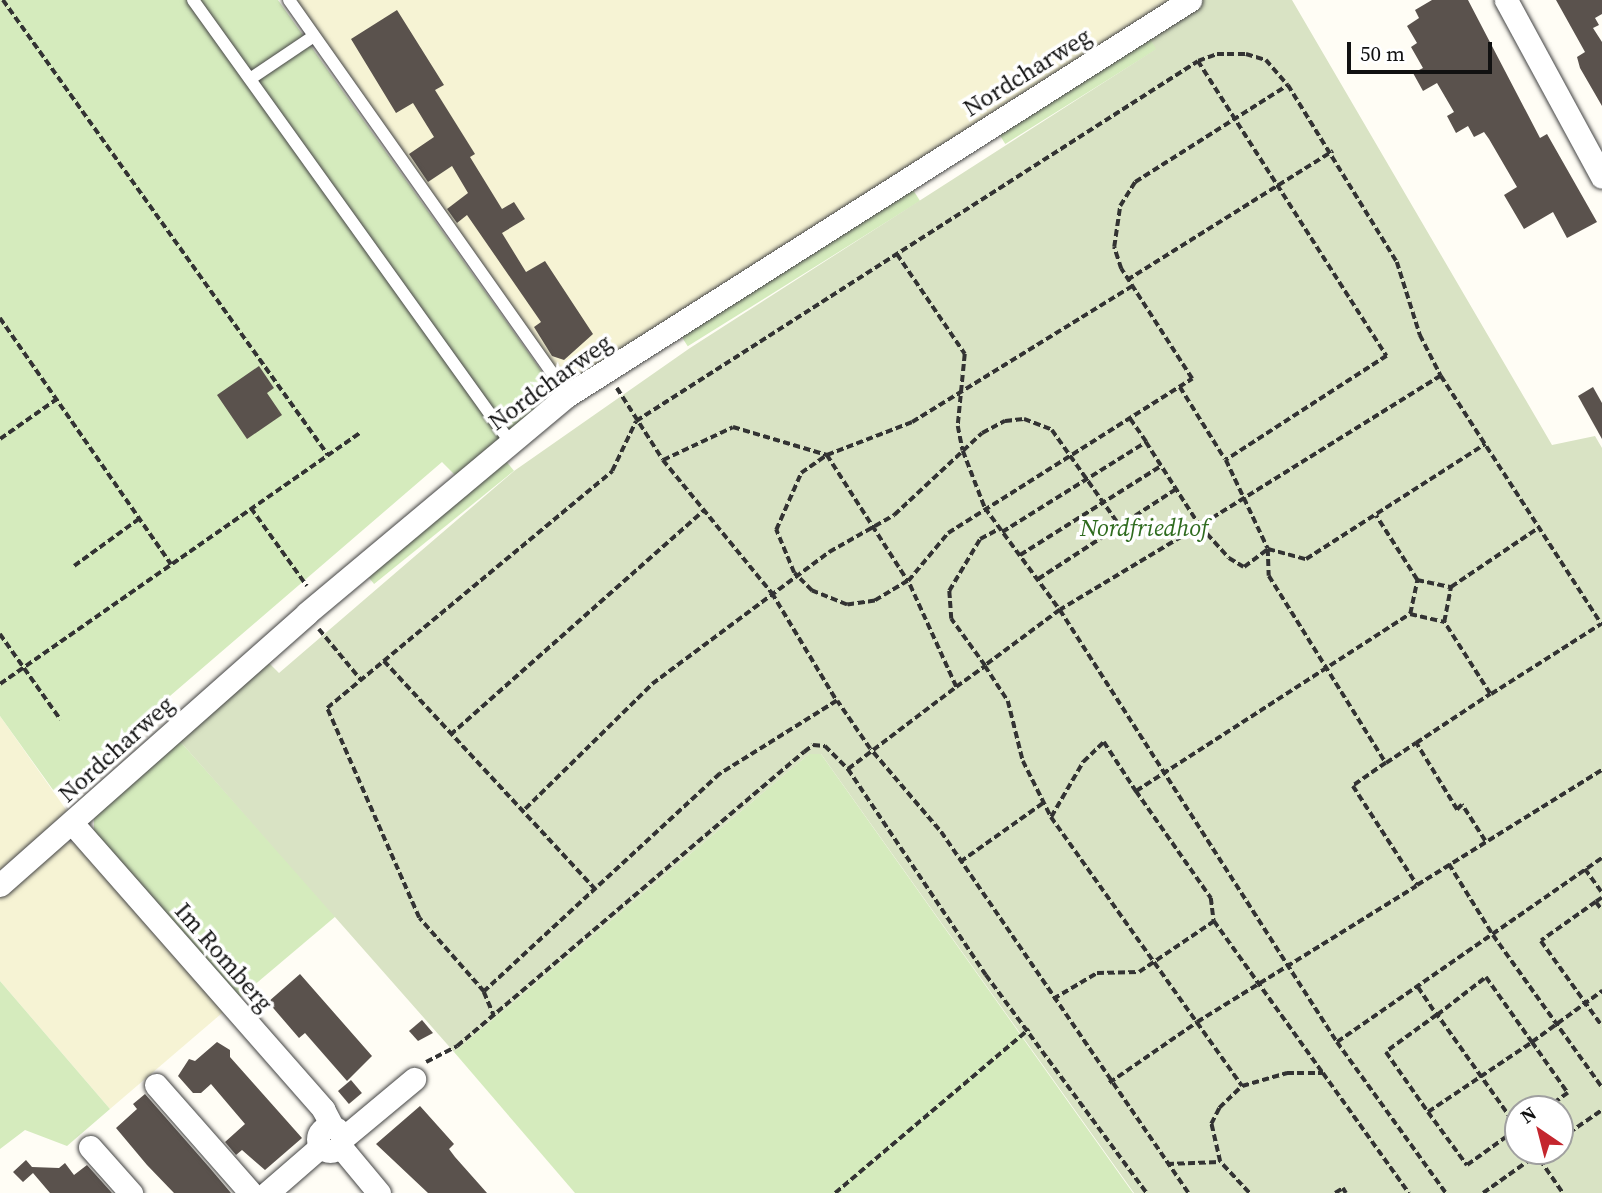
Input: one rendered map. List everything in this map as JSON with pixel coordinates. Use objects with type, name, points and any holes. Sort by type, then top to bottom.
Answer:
[{"type":"street","name":"Nordcharweg","points":[[0,885],[313,609],[568,395],[1190,0]]},
{"type":"street","points":[[1506,0],[1602,177]]},
{"type":"street","name":"Im Romberg","points":[[72,823],[323,1109],[334,1140],[379,1193]]},
{"type":"street","points":[[267,1193],[414,1079]]},
{"type":"street","points":[[156,1085],[251,1193]]},
{"type":"street","points":[[90,1147],[131,1193]]},
{"type":"lane","points":[[193,0],[510,442]]},
{"type":"lane","points":[[289,0],[568,395]]},
{"type":"lane","points":[[250,79],[314,36]]},
{"type":"path","points":[[3,0],[328,455]]},
{"type":"path","points":[[494,1015],[484,992],[419,918],[327,709],[612,471],[636,421],[1198,61],[1217,54],[1246,54],[1266,60],[1288,85],[1333,152],[1397,262],[1420,335],[1441,376],[1602,624],[1490,694],[1353,786],[1417,885]]},
{"type":"path","points":[[1198,61],[1387,356],[1226,460]]},
{"type":"path","points":[[1132,286],[963,393],[912,422],[827,455],[801,473],[776,530],[797,575],[812,591],[847,605],[875,601],[908,581],[948,533],[1072,452],[1192,379],[1132,286],[1128,280],[1114,247],[1120,206],[1135,182],[1233,116],[1288,85]]},
{"type":"path","points":[[1128,280],[1278,183],[1333,152]]},
{"type":"path","points":[[897,254],[965,354],[958,426],[962,451],[985,508],[1060,610],[1161,773],[1337,1042],[1446,1193]]},
{"type":"path","points":[[0,318],[172,564]]},
{"type":"path","points":[[607,371],[663,460],[772,593],[837,701],[870,749],[960,862],[1109,1083],[1188,1193]]},
{"type":"path","points":[[848,769],[870,749],[1060,610],[1200,526],[1244,494],[1441,376]]},
{"type":"path","points":[[1180,387],[1244,494],[1268,549],[1269,576],[1324,668],[1386,763]]},
{"type":"path","points":[[0,439],[57,399]]},
{"type":"path","points":[[1129,418],[1200,526],[1229,558],[1244,567],[1268,549]]},
{"type":"path","points":[[384,661],[521,813],[652,684],[828,552],[876,528],[962,451],[1004,421],[1024,419],[1052,430],[1072,452],[1087,479],[1120,526]]},
{"type":"path","points":[[663,460],[733,427],[827,455],[908,581],[956,687]]},
{"type":"path","points":[[0,684],[361,432]]},
{"type":"path","points":[[1146,442],[1000,531],[980,540],[949,592],[951,619],[1009,701],[1023,761],[1051,817],[1242,1086]]},
{"type":"path","points":[[1268,549],[1306,559],[1485,444]]},
{"type":"path","points":[[1020,555],[1161,466]]},
{"type":"path","points":[[1038,579],[1176,489]]},
{"type":"path","points":[[251,508],[313,609],[361,680]]},
{"type":"path","points":[[450,735],[704,510]]},
{"type":"path","points":[[1376,516],[1417,580],[1410,614]]},
{"type":"path","points":[[74,566],[141,518]]},
{"type":"path","points":[[1490,694],[1444,622],[1451,587],[1538,528]]},
{"type":"path","points":[[1417,580],[1451,587]]},
{"type":"path","points":[[1136,791],[1410,614],[1444,622]]},
{"type":"path","points":[[0,634],[61,720]]},
{"type":"path","points":[[484,992],[720,774],[837,701]]},
{"type":"path","points":[[1051,817],[1083,762],[1104,742],[1211,898],[1214,921],[1409,1193]]},
{"type":"path","points":[[1416,743],[1457,810],[1462,805],[1485,841]]},
{"type":"path","points":[[414,1079],[424,1063],[457,1046],[813,746],[825,746],[848,769],[986,975],[1029,1029],[1147,1193]]},
{"type":"path","points":[[1109,1083],[1197,1022],[1602,770]]},
{"type":"path","points":[[960,862],[1043,803]]},
{"type":"path","points":[[525,809],[596,890]]},
{"type":"path","points":[[1337,1042],[1602,858]]},
{"type":"path","points":[[1449,863],[1493,935],[1559,1023],[1602,1087]]},
{"type":"path","points":[[1585,869],[1602,892]]},
{"type":"path","points":[[1602,898],[1541,940],[1602,1026]]},
{"type":"path","points":[[1596,902],[1602,910]]},
{"type":"path","points":[[1053,999],[1097,973],[1125,975],[1155,963],[1214,921]]},
{"type":"path","points":[[1504,1139],[1467,1165],[1386,1052],[1486,977],[1568,1093],[1565,1095]]},
{"type":"path","points":[[1418,987],[1504,1109]]},
{"type":"path","points":[[1429,1112],[1602,991]]},
{"type":"path","points":[[835,1193],[1029,1029]]},
{"type":"path","points":[[1249,1193],[1220,1162],[1211,1124],[1219,1108],[1242,1086],[1264,1076],[1323,1073]]},
{"type":"path","points":[[1574,1129],[1602,1110]]},
{"type":"path","points":[[1167,1164],[1220,1162]]},
{"type":"path","points":[[1483,1193],[1519,1165]]},
{"type":"path","points":[[1543,1165],[1563,1193]]},
{"type":"path","points":[[1335,1193],[1343,1188],[1346,1193]]},
{"type":"shaded area","points":[[296,0],[1172,0],[567,384]]},
{"type":"shaded area","points":[[0,716],[67,811],[0,870]]},
{"type":"shaded area","points":[[70,842],[78,844],[228,1008],[110,1109],[0,981],[0,896],[55,846]]},
{"type":"green space","points":[[0,0],[278,0],[557,393],[455,475],[442,462],[56,794],[0,716]]},
{"type":"green space","name":"Nordfriedhof","points":[[1201,0],[1292,0],[1552,445],[1595,436],[1602,448],[1602,1193],[1134,1193],[821,754],[809,754],[454,1052],[178,739],[266,660],[279,673],[514,471],[690,348],[1156,49],[1147,33]]},
{"type":"green space","points":[[1147,33],[1157,49],[1005,144],[995,128]]},
{"type":"green space","points":[[910,185],[920,201],[688,346],[678,330]]},
{"type":"green space","points":[[502,456],[514,471],[374,584],[362,569]]},
{"type":"green space","points":[[178,739],[336,916],[240,997],[94,831],[94,819],[102,806]]},
{"type":"green space","points":[[810,753],[821,754],[1133,1193],[575,1193],[454,1052]]},
{"type":"green space","points":[[0,981],[110,1109],[67,1146],[25,1130],[0,1149]]},
{"type":"building","points":[[1432,0],[1468,0],[1540,138],[1547,134],[1597,222],[1567,238],[1553,212],[1524,229],[1504,195],[1517,187],[1489,139],[1484,132],[1474,137],[1468,126],[1456,133],[1447,116],[1454,112],[1437,83],[1423,91],[1413,73],[1423,68],[1411,47],[1417,43],[1407,26],[1419,18],[1415,10]]},
{"type":"building","points":[[1556,0],[1602,0],[1602,14],[1595,18],[1599,25],[1593,28],[1602,42],[1602,106],[1580,68],[1577,57],[1585,52]]},
{"type":"building","points":[[397,10],[444,85],[435,90],[475,154],[470,157],[502,209],[514,202],[525,219],[502,233],[526,272],[545,261],[593,334],[564,360],[552,356],[534,327],[541,322],[467,215],[457,223],[447,209],[468,193],[452,166],[428,182],[409,154],[434,137],[413,103],[396,113],[351,39]]},
{"type":"building","points":[[259,366],[274,388],[267,393],[282,415],[247,439],[217,395]]},
{"type":"building","points":[[1593,387],[1602,403],[1602,439],[1578,396]]},
{"type":"building","points":[[300,974],[372,1056],[347,1081],[305,1033],[299,1038],[268,1002]]},
{"type":"building","points":[[422,1020],[433,1033],[418,1041],[409,1031]]},
{"type":"building","points":[[217,1042],[230,1050],[230,1057],[302,1138],[265,1170],[242,1150],[236,1155],[225,1142],[245,1124],[211,1084],[201,1093],[193,1093],[178,1076],[189,1059],[195,1061]]},
{"type":"building","points":[[351,1080],[362,1093],[349,1104],[338,1091]]},
{"type":"building","points":[[145,1094],[231,1193],[174,1193],[147,1165],[116,1128],[137,1109],[133,1104]]},
{"type":"building","points":[[420,1106],[454,1144],[449,1149],[487,1193],[428,1193],[376,1144]]},
{"type":"building","points":[[26,1160],[32,1167],[59,1168],[65,1163],[74,1175],[87,1165],[112,1193],[50,1193],[33,1173],[23,1182],[13,1172]]}]
